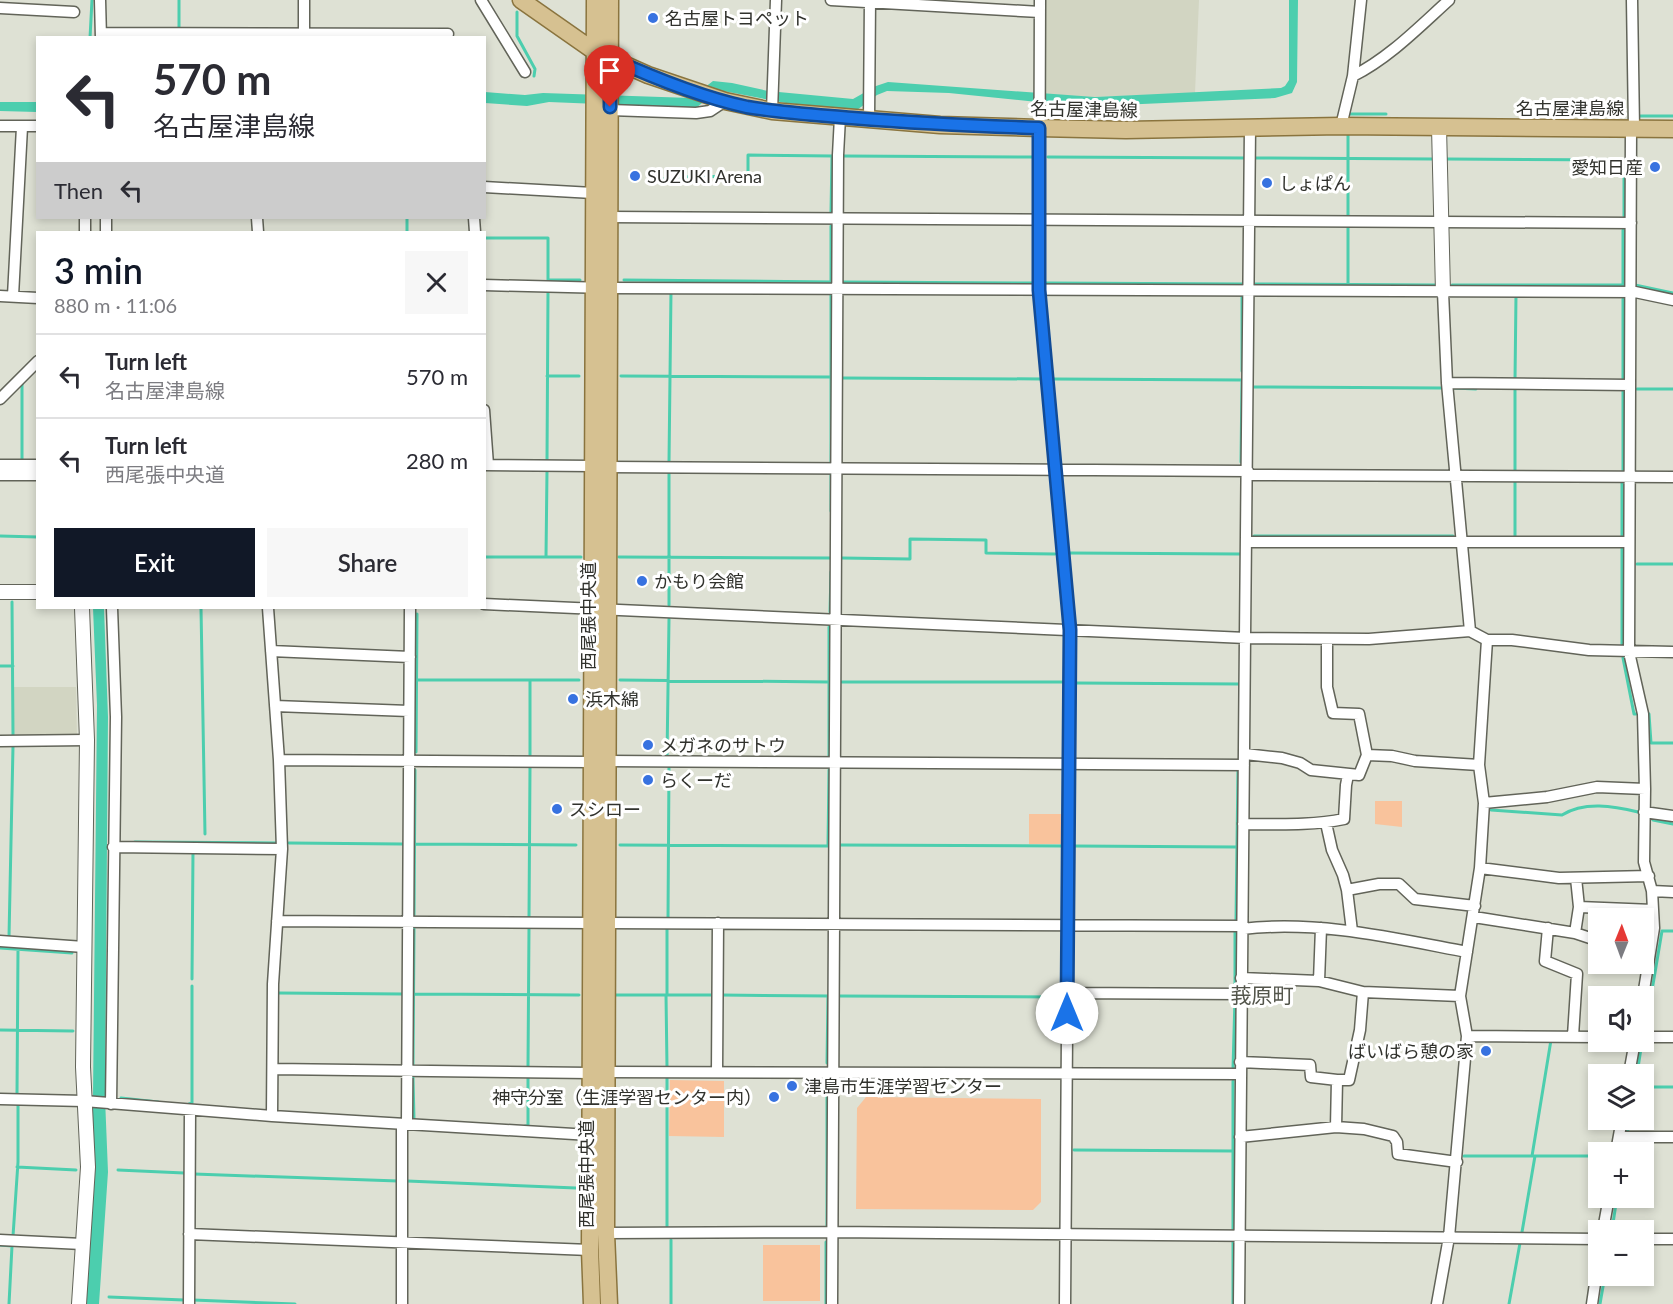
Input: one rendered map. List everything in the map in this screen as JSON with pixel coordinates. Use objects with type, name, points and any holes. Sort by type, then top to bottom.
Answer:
[{"type":"main road","name":"名古屋津島線","points":[[521,0],[594,51],[648,75],[719,99],[772,101],[840,117],[1039,128],[1126,130],[1341,126],[1673,129]]},
{"type":"main road","name":"西尾張中央道","points":[[595,0],[594,51],[603,102],[609,218],[601,288]]},
{"type":"main road","name":"西尾張中央道","points":[[609,1304],[598,1072],[601,288],[593,193],[610,58],[610,0]]},
{"type":"main road","name":"西尾張中央道","points":[[592,1304],[590,1135],[598,1072]]},
{"type":"street","points":[[0,0],[0,12]]},
{"type":"street","points":[[100,0],[101,35],[448,34]]},
{"type":"street","points":[[304,0],[304,34]]},
{"type":"street","points":[[481,0],[525,72]]},
{"type":"street","points":[[772,101],[776,0]]},
{"type":"street","points":[[831,0],[1040,12]]},
{"type":"street","points":[[1040,0],[1039,290],[1070,630],[1065,1304]]},
{"type":"street","points":[[1341,126],[1353,76],[1361,0]]},
{"type":"street","points":[[1353,76],[1368,69],[1449,0]]},
{"type":"street","points":[[1632,0],[1629,652],[1643,714],[1644,862],[1652,891],[1653,908]]},
{"type":"street","points":[[869,119],[870,2]]},
{"type":"street","points":[[0,8],[74,12]]},
{"type":"street","points":[[603,102],[696,113],[710,111],[719,99]]},
{"type":"street","points":[[832,1304],[840,117]]},
{"type":"street","points":[[0,126],[36,126]]},
{"type":"street","points":[[14,296],[22,127]]},
{"type":"street","points":[[1439,127],[1447,383],[1470,631]]},
{"type":"street","points":[[1239,1304],[1240,1062],[1248,542],[1250,128]]},
{"type":"street","points":[[486,187],[593,193]]},
{"type":"street","points":[[609,218],[1631,223]]},
{"type":"street","points":[[486,285],[601,288],[1630,292],[1673,300]]},
{"type":"street","points":[[0,296],[36,298]]},
{"type":"street","points":[[0,399],[36,363]]},
{"type":"street","points":[[1447,383],[1630,385]]},
{"type":"street","points":[[0,465],[36,465]]},
{"type":"street","points":[[486,465],[1673,477]]},
{"type":"street","points":[[0,475],[36,475]]},
{"type":"street","points":[[1248,542],[1629,542]]},
{"type":"street","points":[[0,592],[36,592]]},
{"type":"street","points":[[486,604],[1246,638],[1369,639],[1470,631],[1487,640],[1512,640],[1589,650],[1673,652]]},
{"type":"street","points":[[79,1304],[88,1167],[84,947],[87,740],[82,609]]},
{"type":"street","points":[[109,1103],[113,982],[116,717],[112,609]]},
{"type":"street","points":[[268,609],[279,760],[282,849],[273,984],[272,1116]]},
{"type":"street","points":[[402,1304],[404,1124],[408,1071],[410,609]]},
{"type":"street","points":[[279,760],[1069,764],[1282,758],[1300,763],[1311,770],[1359,775],[1367,755],[1359,714],[1333,713],[1327,687],[1327,639]]},
{"type":"street","points":[[1437,1304],[1449,1238],[1467,1036],[1460,996],[1480,868],[1484,803],[1479,765],[1487,640]]},
{"type":"street","points":[[271,651],[410,657]]},
{"type":"street","points":[[275,705],[409,711]]},
{"type":"street","points":[[0,741],[87,740]]},
{"type":"street","points":[[1367,755],[1479,765]]},
{"type":"street","points":[[1243,824],[1326,823],[1344,819],[1348,775]]},
{"type":"street","points":[[1484,803],[1547,797],[1597,787],[1645,789]]},
{"type":"street","points":[[1644,812],[1673,816]]},
{"type":"street","points":[[1326,823],[1332,850],[1343,874],[1347,890],[1352,931]]},
{"type":"street","points":[[113,847],[282,849]]},
{"type":"street","points":[[1480,868],[1576,878],[1649,876]]},
{"type":"street","points":[[1575,933],[1579,907],[1576,878]]},
{"type":"street","points":[[1347,890],[1379,884],[1399,884],[1415,899],[1588,937]]},
{"type":"street","points":[[1652,891],[1673,892]]},
{"type":"street","points":[[1579,907],[1604,908]]},
{"type":"street","points":[[277,921],[1321,928],[1352,931],[1467,952]]},
{"type":"street","points":[[717,1072],[718,923]]},
{"type":"street","points":[[1319,981],[1321,928]]},
{"type":"street","points":[[1548,928],[1545,961],[1577,974],[1573,1036]]},
{"type":"street","points":[[0,941],[84,947]]},
{"type":"street","points":[[1241,978],[1319,981],[1363,992],[1460,996]]},
{"type":"street","points":[[1240,1062],[1310,1065],[1311,1077],[1349,1080],[1360,1030],[1363,992]]},
{"type":"street","points":[[1067,993],[1241,994]]},
{"type":"street","points":[[1467,1036],[1588,1037]]},
{"type":"street","points":[[1654,1037],[1673,1037]]},
{"type":"street","points":[[273,1069],[1240,1074]]},
{"type":"street","points":[[1335,1127],[1337,1080]]},
{"type":"street","points":[[0,1099],[109,1103],[272,1116],[590,1135]]},
{"type":"street","points":[[189,1304],[190,1110]]},
{"type":"street","points":[[1240,1137],[1335,1127],[1364,1128],[1393,1136],[1397,1142],[1398,1154],[1456,1162]]},
{"type":"street","points":[[1618,1142],[1620,1130]]},
{"type":"street","points":[[1619,1137],[1673,1137]]},
{"type":"street","points":[[606,1233],[833,1232],[1588,1239]]},
{"type":"street","points":[[189,1234],[590,1250]]},
{"type":"street","points":[[1654,1239],[1673,1239]]},
{"type":"street","points":[[0,1240],[82,1244]]},
{"type":"street","points":[[1592,1304],[1595,1286]]},
{"type":"shaded area","points":[[1046,0],[1199,0],[1195,93],[1095,97],[1045,94]]},
{"type":"shaded area","points":[[1289,0],[1298,0],[1297,82],[1292,93],[1275,98],[1097,106],[949,93],[887,91],[877,95],[857,110],[786,103],[718,90],[696,108],[549,102],[527,106],[486,103],[486,92],[691,98],[713,81],[768,91],[853,99],[888,82],[1095,97],[1281,88],[1289,80]]},
{"type":"shaded area","points":[[0,102],[36,102],[36,112],[0,111]]},
{"type":"shaded area","points":[[93,609],[104,609],[108,717],[105,1098],[108,1172],[99,1304],[85,1304],[95,1167],[91,1106],[93,1097],[97,705]]},
{"type":"shaded area","points":[[14,687],[76,687],[77,737],[14,737]]},
{"type":"shaded area","points":[[1375,801],[1402,801],[1402,827],[1375,824]]},
{"type":"shaded area","points":[[1029,814],[1062,814],[1062,844],[1029,844]]},
{"type":"shaded area","points":[[670,1080],[724,1081],[724,1137],[669,1136]]},
{"type":"shaded area","points":[[866,1097],[1041,1099],[1041,1202],[1033,1210],[856,1209],[857,1108]]},
{"type":"shaded area","points":[[763,1245],[820,1245],[820,1301],[763,1301]]},
{"type":"waterway","points":[[90,36],[92,0]]},
{"type":"waterway","points":[[179,0],[179,29]]},
{"type":"waterway","points":[[517,12],[517,36],[535,69],[534,76]]},
{"type":"waterway","points":[[1350,114],[1386,114]]},
{"type":"waterway","points":[[1640,116],[1673,116]]},
{"type":"waterway","points":[[1348,135],[1348,216]]},
{"type":"waterway","points":[[651,181],[677,177],[748,176],[748,155],[833,156]]},
{"type":"waterway","points":[[831,212],[832,156]]},
{"type":"waterway","points":[[844,156],[1032,157]]},
{"type":"waterway","points":[[1048,157],[1245,158]]},
{"type":"waterway","points":[[1255,158],[1433,159]]},
{"type":"waterway","points":[[1447,159],[1624,160],[1624,216]]},
{"type":"waterway","points":[[407,219],[407,231]]},
{"type":"waterway","points":[[831,226],[831,284]]},
{"type":"waterway","points":[[1348,228],[1348,284]]},
{"type":"waterway","points":[[1623,230],[1623,285]]},
{"type":"waterway","points":[[486,238],[548,238],[548,280],[580,280]]},
{"type":"waterway","points":[[624,280],[833,282]]},
{"type":"waterway","points":[[843,282],[1033,283]]},
{"type":"waterway","points":[[1046,283],[1245,284]]},
{"type":"waterway","points":[[1252,284],[1435,285]]},
{"type":"waterway","points":[[1452,285],[1625,285]]},
{"type":"waterway","points":[[1635,285],[1673,293]]},
{"type":"waterway","points":[[547,460],[548,291]]},
{"type":"waterway","points":[[669,462],[671,291]]},
{"type":"waterway","points":[[831,294],[831,463]]},
{"type":"waterway","points":[[1242,295],[1242,371]]},
{"type":"waterway","points":[[1515,380],[1516,295]]},
{"type":"waterway","points":[[1623,299],[1623,380]]},
{"type":"waterway","points":[[547,376],[579,376]]},
{"type":"waterway","points":[[621,376],[831,377]]},
{"type":"waterway","points":[[843,378],[1042,379]]},
{"type":"waterway","points":[[1054,379],[1242,380]]},
{"type":"waterway","points":[[1241,462],[1242,380]]},
{"type":"waterway","points":[[22,383],[22,462]]},
{"type":"waterway","points":[[1254,387],[1441,388]]},
{"type":"waterway","points":[[1454,388],[1476,389]]},
{"type":"waterway","points":[[1515,389],[1515,471]]},
{"type":"waterway","points":[[1621,389],[1623,389],[1623,471]]},
{"type":"waterway","points":[[1637,389],[1673,389]]},
{"type":"waterway","points":[[546,557],[547,471]]},
{"type":"waterway","points":[[669,473],[669,605]]},
{"type":"waterway","points":[[831,474],[831,511]]},
{"type":"waterway","points":[[1515,480],[1515,537]]},
{"type":"waterway","points":[[1620,538],[1622,538],[1622,481]]},
{"type":"waterway","points":[[0,536],[36,537]]},
{"type":"waterway","points":[[1254,536],[1453,536]]},
{"type":"waterway","points":[[842,558],[910,559],[910,539],[986,540],[986,553],[1055,554]]},
{"type":"waterway","points":[[1622,548],[1622,645]]},
{"type":"waterway","points":[[1068,553],[1241,554]]},
{"type":"waterway","points":[[486,557],[581,557]]},
{"type":"waterway","points":[[619,557],[831,558]]},
{"type":"waterway","points":[[1637,564],[1673,564]]},
{"type":"waterway","points":[[830,612],[831,572]]},
{"type":"waterway","points":[[12,602],[13,736]]},
{"type":"waterway","points":[[201,609],[205,834]]},
{"type":"waterway","points":[[416,752],[417,614]]},
{"type":"waterway","points":[[667,757],[669,619]]},
{"type":"waterway","points":[[829,627],[829,756]]},
{"type":"waterway","points":[[1623,658],[1634,714],[1636,714]]},
{"type":"waterway","points":[[0,666],[13,666]]},
{"type":"waterway","points":[[417,680],[579,680]]},
{"type":"waterway","points":[[530,680],[530,755]]},
{"type":"waterway","points":[[620,680],[829,682]]},
{"type":"waterway","points":[[842,682],[1063,682]]},
{"type":"waterway","points":[[1075,683],[1240,684]]},
{"type":"waterway","points":[[1649,714],[1651,743],[1673,743]]},
{"type":"waterway","points":[[9,937],[13,746]]},
{"type":"waterway","points":[[668,919],[669,765]]},
{"type":"waterway","points":[[529,917],[530,767]]},
{"type":"waterway","points":[[1236,921],[1238,769]]},
{"type":"waterway","points":[[414,915],[415,770]]},
{"type":"waterway","points":[[620,845],[828,846],[829,770]]},
{"type":"waterway","points":[[1491,810],[1562,815],[1580,808],[1599,806],[1638,812]]},
{"type":"waterway","points":[[1653,820],[1673,824]]},
{"type":"waterway","points":[[135,842],[277,843]]},
{"type":"waterway","points":[[289,843],[402,844]]},
{"type":"waterway","points":[[414,844],[576,845]]},
{"type":"waterway","points":[[840,845],[1062,846]]},
{"type":"waterway","points":[[1074,846],[1237,847]]},
{"type":"waterway","points":[[192,979],[193,851]]},
{"type":"waterway","points":[[528,1067],[529,927]]},
{"type":"waterway","points":[[667,927],[667,995]]},
{"type":"waterway","points":[[413,1065],[414,929]]},
{"type":"waterway","points":[[1235,929],[1235,990]]},
{"type":"waterway","points":[[1653,986],[1662,931],[1673,931]]},
{"type":"waterway","points":[[0,948],[72,953]]},
{"type":"waterway","points":[[17,1095],[18,949]]},
{"type":"waterway","points":[[189,1104],[192,1103],[192,986]]},
{"type":"waterway","points":[[278,993],[403,994]]},
{"type":"waterway","points":[[413,994],[579,995]]},
{"type":"waterway","points":[[616,995],[713,995]]},
{"type":"waterway","points":[[666,995],[667,1067]]},
{"type":"waterway","points":[[721,995],[830,996]]},
{"type":"waterway","points":[[827,1063],[828,996]]},
{"type":"waterway","points":[[839,996],[1061,997]]},
{"type":"waterway","points":[[1233,1069],[1235,998]]},
{"type":"waterway","points":[[0,1030],[73,1031]]},
{"type":"waterway","points":[[1532,1156],[1551,1040]]},
{"type":"waterway","points":[[1639,1064],[1640,1052]]},
{"type":"waterway","points":[[525,1126],[528,1126],[528,1075]]},
{"type":"waterway","points":[[667,1077],[667,1226]]},
{"type":"waterway","points":[[413,1078],[414,1120]]},
{"type":"waterway","points":[[827,1079],[827,1226]]},
{"type":"waterway","points":[[1233,1081],[1233,1231]]},
{"type":"waterway","points":[[1654,1087],[1673,1087]]},
{"type":"waterway","points":[[121,1098],[158,1102]]},
{"type":"waterway","points":[[13,1236],[18,1162],[18,1104]]},
{"type":"waterway","points":[[1627,1134],[1628,1130]]},
{"type":"waterway","points":[[1074,1150],[1233,1151]]},
{"type":"waterway","points":[[1464,1156],[1588,1156]]},
{"type":"waterway","points":[[1522,1232],[1535,1156]]},
{"type":"waterway","points":[[17,1167],[76,1170]]},
{"type":"waterway","points":[[118,1170],[184,1173]]},
{"type":"waterway","points":[[194,1174],[398,1181]]},
{"type":"waterway","points":[[407,1181],[576,1188]]},
{"type":"waterway","points":[[1614,1220],[1615,1208]]},
{"type":"waterway","points":[[671,1240],[671,1304]]},
{"type":"waterway","points":[[1233,1240],[1233,1304]]},
{"type":"waterway","points":[[826,1242],[826,1304]]},
{"type":"waterway","points":[[1509,1304],[1520,1243]]},
{"type":"waterway","points":[[0,1245],[12,1246]]},
{"type":"waterway","points":[[9,1304],[12,1246]]},
{"type":"waterway","points":[[1600,1304],[1603,1286]]},
{"type":"waterway","points":[[109,1297],[184,1300]]},
{"type":"waterway","points":[[193,1300],[295,1304]]},
{"type":"place","name":"名古屋トヨペット","points":[[653,18]]},
{"type":"place","name":"愛知日産","points":[[1655,167]]},
{"type":"place","name":"SUZUKI Arena","points":[[635,176]]},
{"type":"place","name":"しょぱん","points":[[1267,183]]},
{"type":"place","name":"かもり会館","points":[[642,581]]},
{"type":"place","name":"浜木綿","points":[[573,699]]},
{"type":"place","name":"メガネのサトウ","points":[[648,745]]},
{"type":"place","name":"らくーだ","points":[[648,780]]},
{"type":"place","name":"スシロー","points":[[557,809]]},
{"type":"place","name":"ばいばら憩の家","points":[[1486,1051]]},
{"type":"place","name":"津島市生涯学習センター","points":[[792,1086]]},
{"type":"place","name":"神守分室（生涯学習センター内）","points":[[774,1097]]},
{"type":"district","name":"莪原町","points":[[1262,994]]},
{"type":"route","points":[[610,107],[610,58],[648,75],[747,107],[840,117],[1039,128],[1039,290],[1070,630],[1067,1013]]}]
